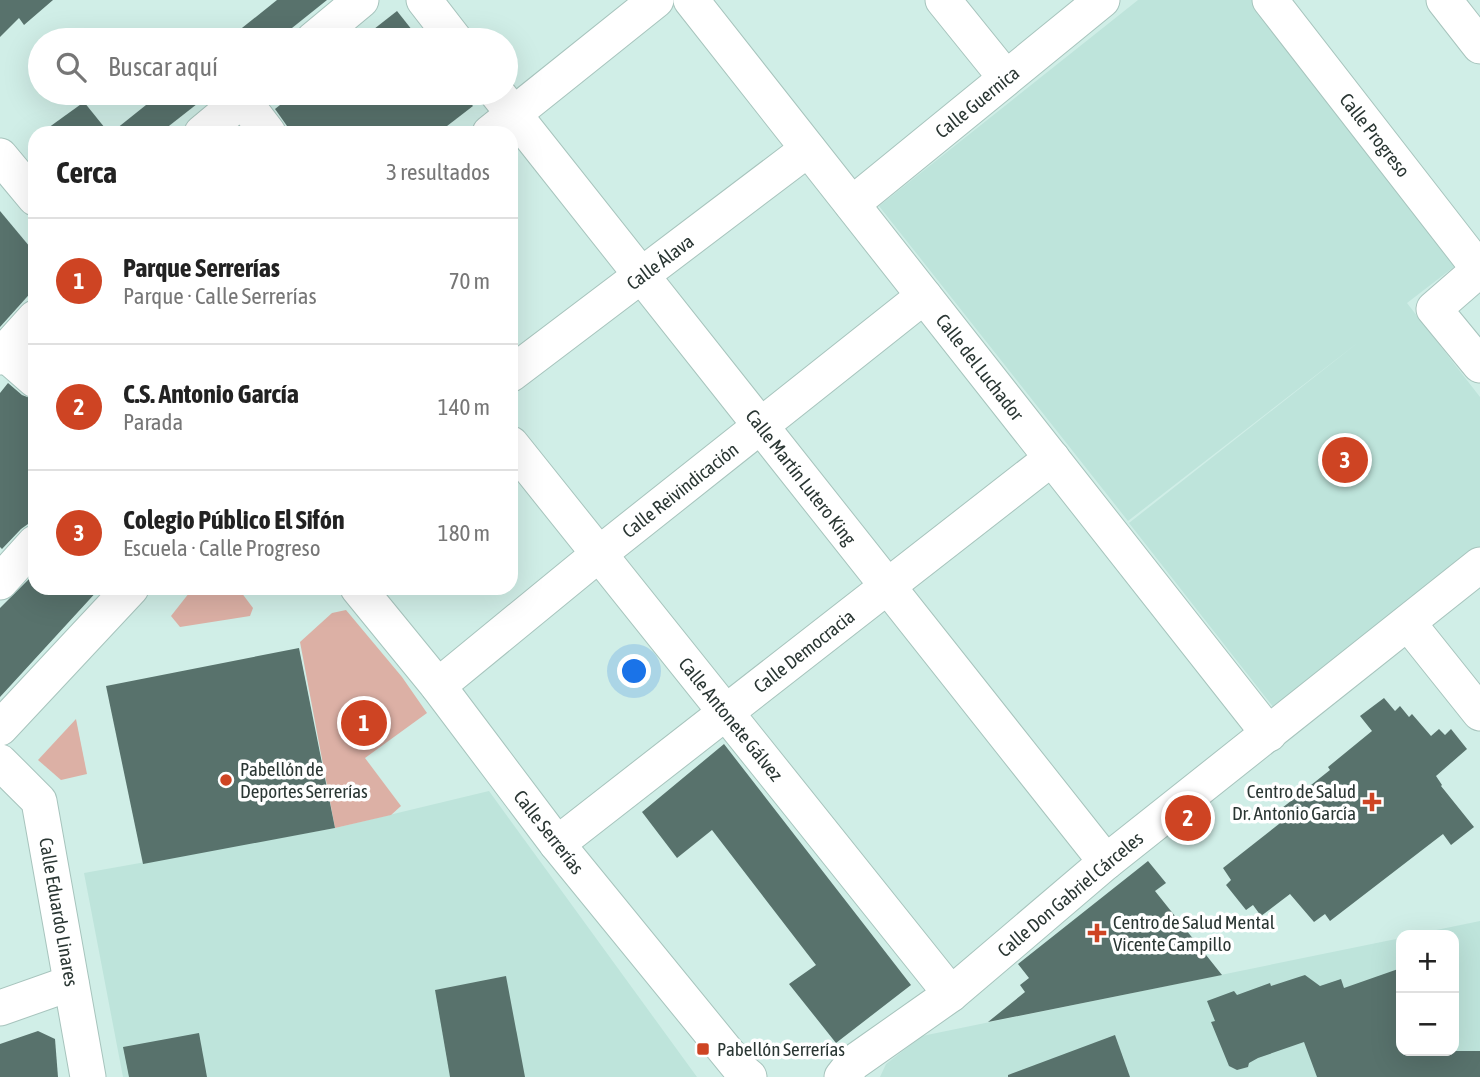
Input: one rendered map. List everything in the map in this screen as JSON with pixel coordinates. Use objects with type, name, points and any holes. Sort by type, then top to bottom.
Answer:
[{"type":"street","points":[[327,28],[361,0]]},
{"type":"street","points":[[424,0],[446,28]]},
{"type":"street","points":[[518,100],[656,0]]},
{"type":"street","name":"Calle del Luchador","points":[[691,0],[1269,734]]},
{"type":"street","points":[[943,0],[1006,78]]},
{"type":"street","name":"Calle Guernica","points":[[852,204],[1102,0]]},
{"type":"street","name":"Calle Progreso","points":[[1270,0],[1480,269],[1434,309],[1480,365]]},
{"type":"street","points":[[1444,0],[1480,47]]},
{"type":"street","points":[[210,126],[235,105]]},
{"type":"street","points":[[251,105],[264,126]]},
{"type":"street","name":"Calle Martín Lutero King","points":[[518,134],[642,276],[1106,862]]},
{"type":"street","name":"Calle Álava","points":[[518,368],[808,149]]},
{"type":"street","points":[[0,156],[28,190]]},
{"type":"street","name":"Calle Reivindicación","points":[[438,686],[599,554],[924,296]]},
{"type":"street","points":[[28,325],[1,353],[28,374]]},
{"type":"street","name":"Calle Antonete Gálvez","points":[[518,453],[951,994]]},
{"type":"street","name":"Calle Democracia","points":[[557,844],[1052,458]]},
{"type":"street","points":[[0,582],[28,551]]},
{"type":"street","name":"Calle Don Gabriel Cárceles","points":[[846,1073],[951,994],[1106,862],[1480,565]]},
{"type":"street","points":[[0,728],[124,595]]},
{"type":"street","name":"Calle Serrerías","points":[[364,595],[438,686],[557,844],[746,1075]]},
{"type":"street","points":[[1408,623],[1480,713]]},
{"type":"street","name":"Calle Eduardo Linares","points":[[0,762],[39,801],[88,1077]]},
{"type":"street","points":[[0,1008],[71,983]]},
{"type":"shaded area","points":[[1138,0],[1254,0],[1459,263],[1407,303],[1480,397],[1480,547],[1274,708],[1129,523],[1360,341],[1128,521],[879,206]]},
{"type":"shaded area","points":[[188,595],[243,595],[253,608],[250,616],[180,627],[171,616]]},
{"type":"shaded area","points":[[346,610],[402,677],[427,713],[365,758],[401,806],[391,815],[335,828],[300,642],[332,613]]},
{"type":"shaded area","points":[[76,719],[87,774],[61,780],[38,760]]},
{"type":"shaded area","points":[[489,791],[697,1077],[123,1077],[84,873],[335,828]]},
{"type":"shaded area","points":[[1480,921],[1480,1077],[880,1077],[886,1064],[922,1036],[1396,939],[1396,1056],[1459,1056],[1459,930],[1436,930]]},
{"type":"building","points":[[0,0],[53,0],[24,25],[19,18],[0,37]]},
{"type":"building","points":[[277,0],[327,0],[292,28],[242,28]]},
{"type":"building","points":[[397,11],[410,28],[375,28]]},
{"type":"building","points":[[80,105],[86,105],[103,126],[51,126]]},
{"type":"building","points":[[146,105],[196,105],[169,126],[120,126]]},
{"type":"building","points":[[280,105],[473,106],[447,126],[287,126],[275,109]]},
{"type":"building","points":[[0,211],[28,245],[28,296],[0,327]]},
{"type":"building","points":[[8,383],[28,397],[28,524],[2,549],[0,547],[0,393]]},
{"type":"building","points":[[28,580],[28,595],[94,595],[0,697],[0,608]]},
{"type":"building","name":"Pabellón de Deportes Serrerías","points":[[299,648],[335,828],[143,864],[106,686]]},
{"type":"building","name":"Centro de Salud Dr. Antonio García","points":[[1384,698],[1395,711],[1400,706],[1409,717],[1412,714],[1431,736],[1439,729],[1445,735],[1451,729],[1467,749],[1436,776],[1474,827],[1451,845],[1443,834],[1330,921],[1325,914],[1314,922],[1290,894],[1261,916],[1253,905],[1246,910],[1226,885],[1231,880],[1223,868],[1284,820],[1277,812],[1330,770],[1328,767],[1372,731],[1360,716]]},
{"type":"building","points":[[724,744],[911,985],[836,1043],[789,984],[816,965],[712,830],[677,858],[642,812]]},
{"type":"building","name":"Centro de Salud Mental Vicente Campillo","points":[[1148,861],[1166,883],[1155,891],[1222,975],[988,1022],[1025,992],[1020,985],[1029,978],[1018,964]]},
{"type":"building","points":[[1396,970],[1396,1056],[1459,1056],[1459,1051],[1480,1051],[1480,1077],[1317,1077],[1304,1042],[1258,1058],[1249,1063],[1248,1067],[1237,1070],[1229,1066],[1211,1022],[1215,1021],[1207,1001],[1234,991],[1237,995],[1270,983],[1271,986],[1305,975],[1320,986],[1341,979],[1344,988]]},
{"type":"building","points":[[506,976],[525,1077],[450,1077],[435,990]]},
{"type":"building","points":[[38,1031],[55,1039],[58,1077],[0,1077],[0,1044]]},
{"type":"building","points":[[199,1033],[207,1077],[129,1077],[123,1047]]},
{"type":"building","points":[[1115,1035],[1130,1077],[1008,1077],[1008,1075]]},
{"type":"place","name":"Colegio Público El Sifón","points":[[1345,460]]},
{"type":"place","name":"Parque Serrerías","points":[[364,723]]},
{"type":"place","name":"Pabellón de Deportes Serrerías","points":[[226,780]]},
{"type":"place","name":"Centro de Salud Dr. Antonio García","points":[[1372,802]]},
{"type":"place","name":"C.S. Antonio García","points":[[1188,818]]},
{"type":"place","name":"Centro de Salud Mental Vicente Campillo","points":[[1097,933]]},
{"type":"place","name":"Pabellón Serrerías","points":[[703,1049]]}]
